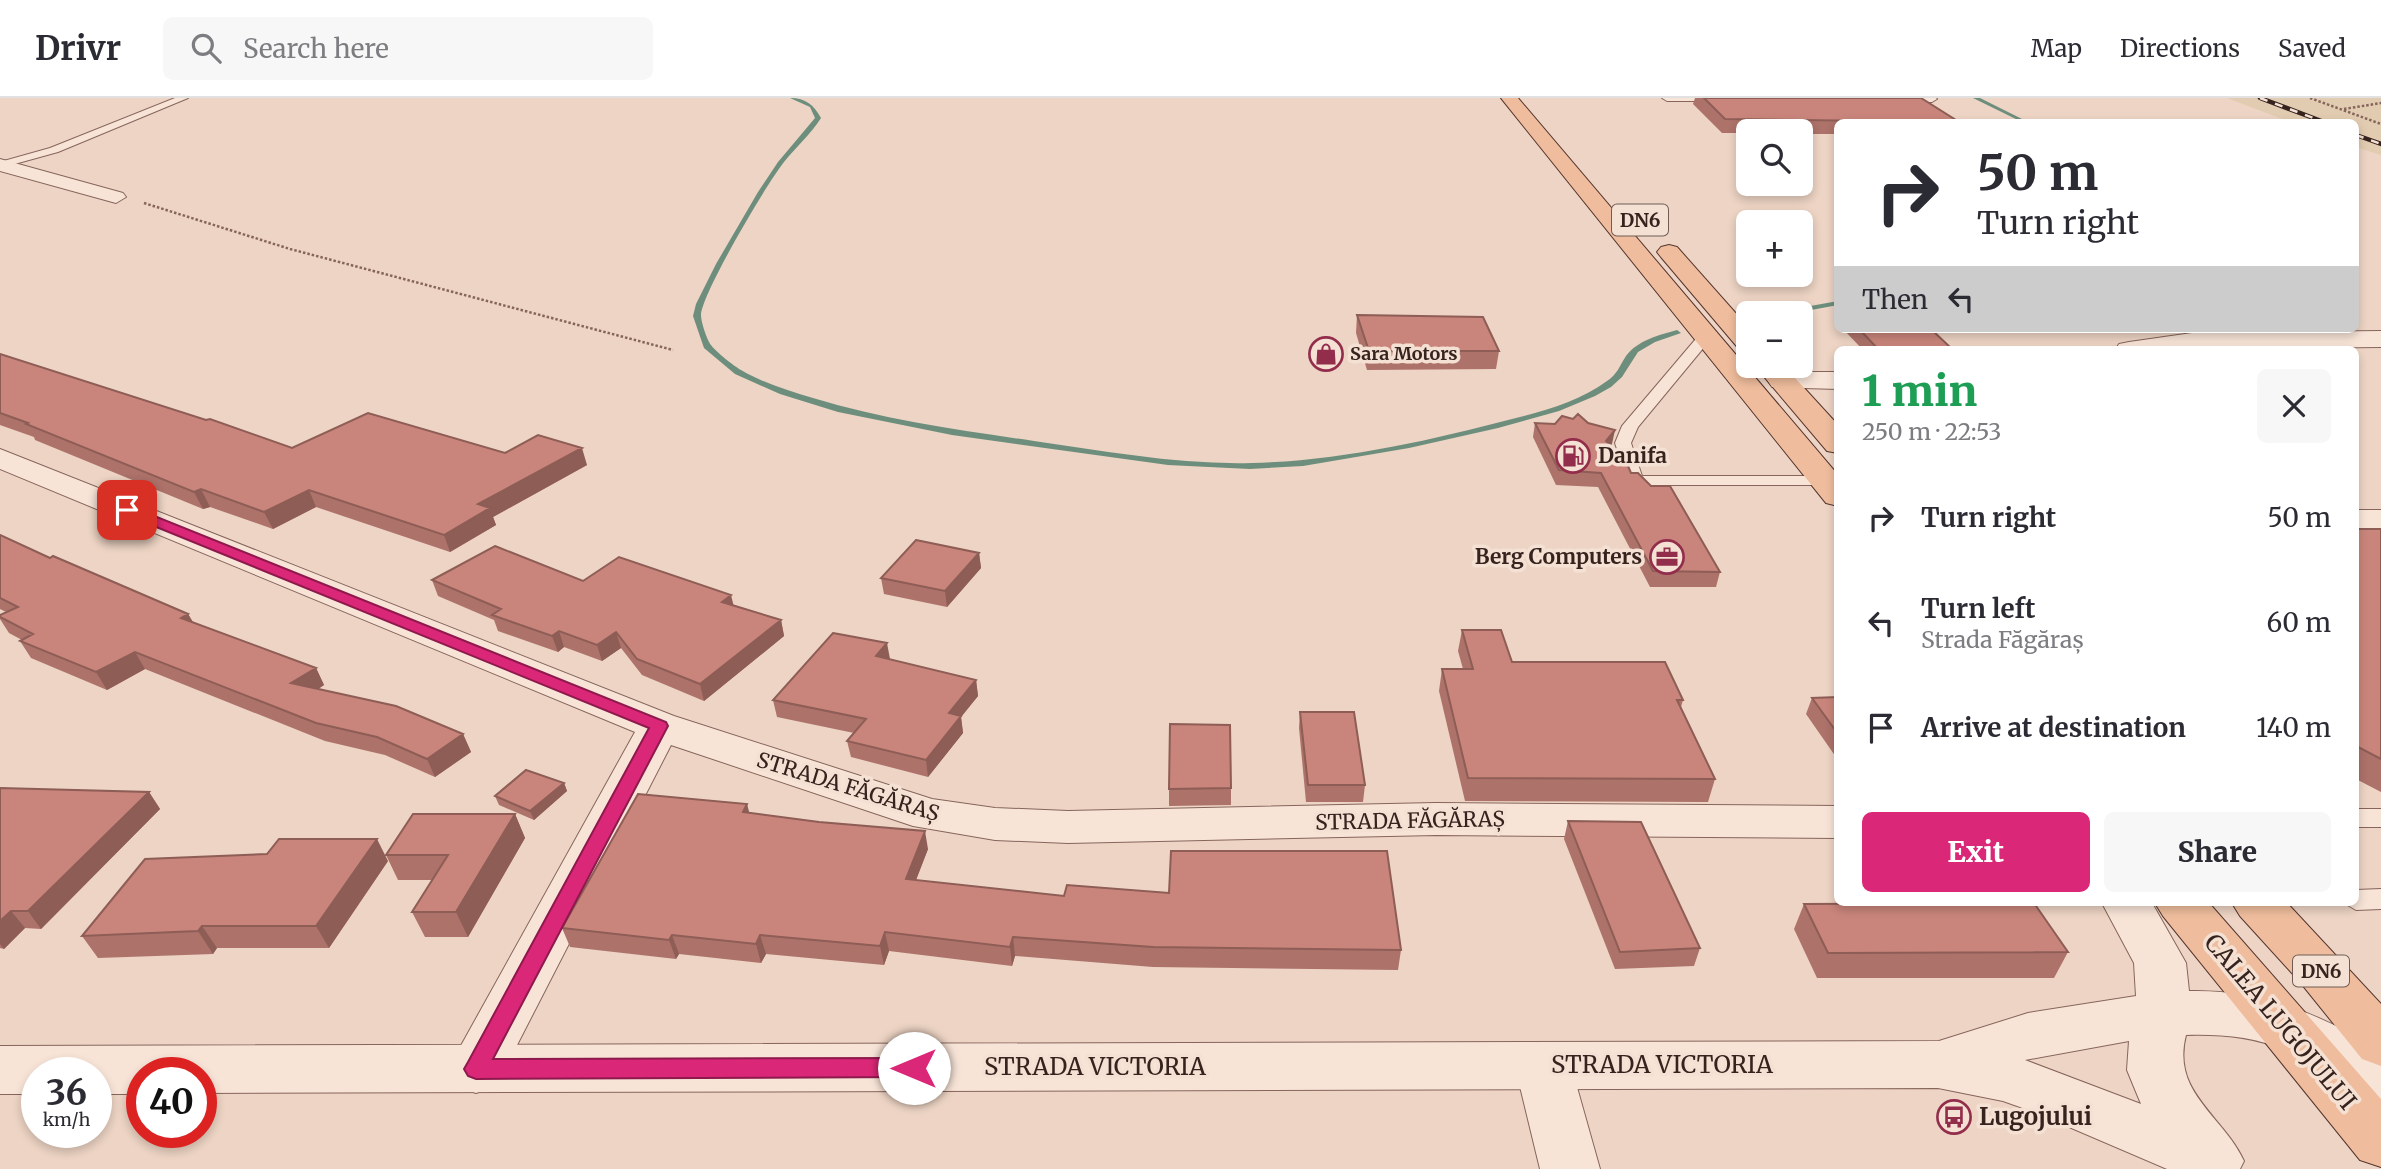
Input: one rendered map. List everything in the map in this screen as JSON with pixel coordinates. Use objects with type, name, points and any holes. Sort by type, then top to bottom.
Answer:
[{"type":"main road","name":"DN6","points":[[1509,98],[1831,488]]},
{"type":"main road","name":"DN6","points":[[1533,98],[1605,180]]},
{"type":"main road","name":"DN6","points":[[1658,241],[1736,329]]},
{"type":"main road","points":[[1779,378],[1834,439]]},
{"type":"main road","name":"CALEA LUGOJULUI","points":[[2183,906],[2381,1141]]},
{"type":"main road","name":"DN6","points":[[2261,906],[2318,967],[2381,1043]]},
{"type":"street","points":[[0,165],[116,197]]},
{"type":"street","points":[[2158,346],[2192,341],[2381,339]]},
{"type":"street","points":[[1813,377],[1834,380]]},
{"type":"street","name":"STRADA FĂGĂRAȘ","points":[[0,458],[659,726],[899,807],[995,824],[1068,827],[1436,819],[1834,822]]},
{"type":"street","points":[[2359,520],[2381,520]]},
{"type":"street","points":[[476,1069],[659,726]]},
{"type":"street","name":"STRADA VICTORIA","points":[[2128,906],[2160,963],[2164,1013],[2154,1051],[2155,1070],[2180,1121],[2219,1165]]},
{"type":"street","name":"STRADA VICTORIA","points":[[1938,1064],[2028,1036],[2164,1013],[2225,1012],[2284,1027],[2329,1047],[2381,1080]]},
{"type":"street","name":"STRADA VICTORIA","points":[[0,1070],[1938,1064],[2003,1077],[2049,1092],[2219,1165]]},
{"type":"street","points":[[1543,1066],[1570,1169]]},
{"type":"lane","points":[[0,165],[54,150],[183,98]]},
{"type":"lane","points":[[1667,98],[1736,98]]},
{"type":"lane","points":[[1887,99],[1932,99]]},
{"type":"lane","points":[[1705,337],[1630,426],[1623,443],[1635,481],[1831,488]]},
{"type":"lane","points":[[2359,818],[2381,818]]},
{"type":"lane","points":[[2359,900],[2381,899]]},
{"type":"path","points":[[2310,98],[2381,124]]},
{"type":"path","points":[[2341,110],[2381,103]]},
{"type":"path","points":[[116,197],[150,204],[290,249],[673,350]]},
{"type":"shaded area","points":[[2227,98],[2381,98],[2381,155],[2359,148],[2359,119],[2282,119]]},
{"type":"building","points":[[1704,98],[1921,98],[1954,119],[1834,120],[1725,119]]},
{"type":"building","points":[[1357,315],[1483,317],[1499,351],[1369,351]]},
{"type":"building","points":[[1863,333],[1935,333],[1949,346],[1875,346]]},
{"type":"building","points":[[0,354],[206,420],[210,419],[292,448],[368,413],[505,453],[538,435],[582,448],[478,504],[490,508],[444,535],[309,490],[264,512],[201,489],[194,492],[0,413]]},
{"type":"building","points":[[1578,414],[1588,423],[1615,430],[1606,441],[1626,461],[1631,473],[1638,473],[1651,486],[1670,486],[1720,572],[1653,571],[1601,473],[1559,470],[1535,423],[1555,424],[1562,416],[1573,419]]},
{"type":"building","points":[[2359,529],[2381,529],[2381,759],[2359,748]]},
{"type":"building","points":[[0,535],[188,614],[181,618],[316,668],[291,683],[396,706],[463,734],[427,759],[377,737],[316,723],[135,652],[96,672],[20,641],[33,634],[0,617],[18,607],[0,598]]},
{"type":"building","points":[[916,540],[979,553],[945,591],[881,578]]},
{"type":"building","points":[[495,546],[583,581],[619,557],[731,595],[722,602],[781,620],[700,684],[637,659],[616,632],[597,645],[559,631],[552,636],[492,615],[501,609],[432,580]]},
{"type":"building","points":[[1462,630],[1501,630],[1512,662],[1665,662],[1683,700],[1677,700],[1715,779],[1468,778],[1442,669],[1473,669]]},
{"type":"building","points":[[833,633],[887,643],[876,656],[976,680],[949,713],[961,716],[926,760],[847,741],[866,719],[773,700]]},
{"type":"building","points":[[1834,697],[1834,728],[1812,698]]},
{"type":"building","points":[[1300,712],[1354,712],[1365,785],[1308,785]]},
{"type":"building","points":[[1170,724],[1230,725],[1231,788],[1169,789]]},
{"type":"building","points":[[526,770],[564,783],[530,811],[495,796]]},
{"type":"building","points":[[0,788],[149,792],[28,911],[11,911],[0,921]]},
{"type":"building","points":[[638,794],[747,804],[743,812],[819,822],[925,831],[906,879],[1064,896],[1067,885],[1169,893],[1171,851],[1387,851],[1401,950],[1153,947],[1013,937],[1010,947],[885,932],[880,946],[760,935],[756,944],[672,935],[669,940],[562,928]]},
{"type":"building","points":[[413,814],[515,814],[456,912],[412,912],[448,855],[386,855]]},
{"type":"building","points":[[1568,821],[1641,822],[1700,948],[1620,952]]},
{"type":"building","points":[[279,839],[377,839],[316,926],[202,926],[198,931],[82,936],[145,859],[267,854]]},
{"type":"building","points":[[1804,904],[2036,906],[2068,952],[1828,953]]},
{"type":"waterway","points":[[793,98],[812,106],[818,118],[780,163],[761,192],[708,286],[697,316],[707,346],[738,372],[784,392],[838,409],[952,432],[1168,462],[1223,466],[1303,463],[1409,445],[1537,416],[1592,394],[1613,382],[1635,350],[1677,333]]},
{"type":"waterway","points":[[1976,98],[2019,119]]},
{"type":"waterway","points":[[1813,308],[1834,304]]},
{"type":"railway","points":[[2260,98],[2316,119]]},
{"type":"railway","points":[[2359,136],[2381,144]]},
{"type":"place","name":"Sara Motors","points":[[1326,354]]},
{"type":"place","name":"Danifa","points":[[1573,456]]},
{"type":"place","name":"Berg Computers","points":[[1667,557]]},
{"type":"place","name":"Lugojului","points":[[1954,1117]]},
{"type":"route","points":[[127,510],[659,726],[476,1069],[914,1068]]}]
